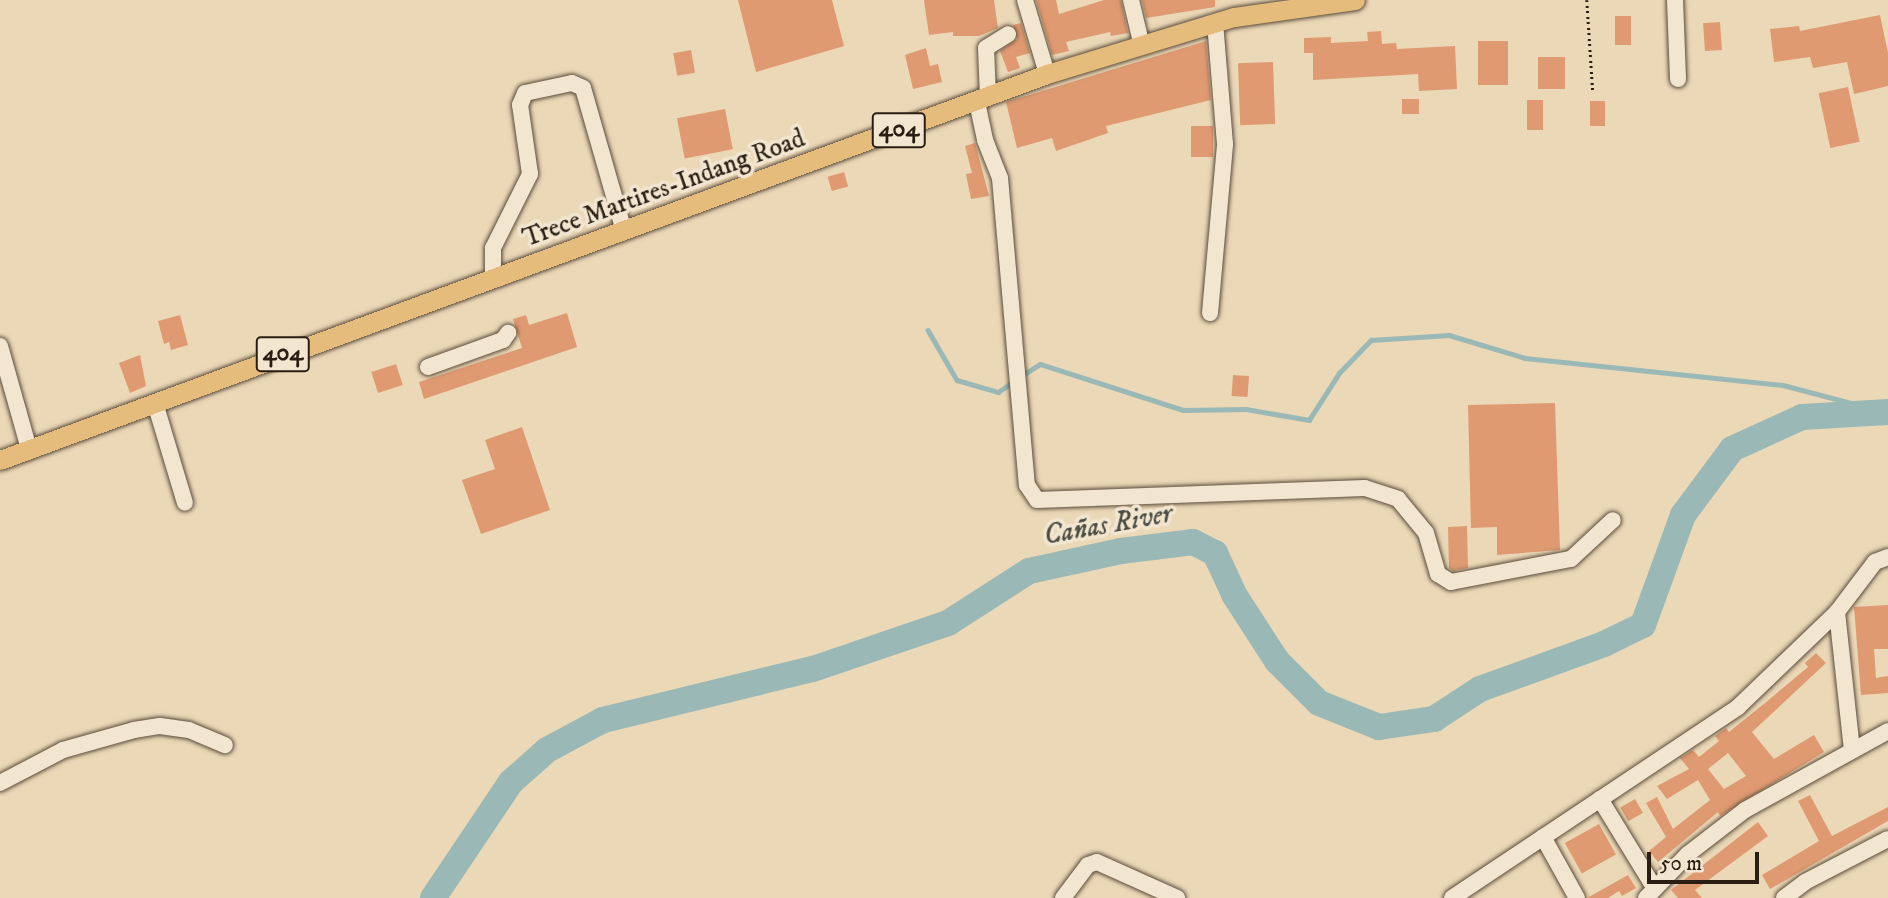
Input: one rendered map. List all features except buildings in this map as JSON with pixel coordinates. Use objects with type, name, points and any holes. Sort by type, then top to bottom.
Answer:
[{"type":"main road","name":"Trece Martires-Indang Road","points":[[0,460],[343,330],[493,280],[1047,74],[1216,22],[1355,0]]},
{"type":"street","points":[[1025,0],[1047,74]]},
{"type":"street","points":[[1131,0],[1141,43]]},
{"type":"street","points":[[1675,0],[1678,79]]},
{"type":"street","points":[[1210,313],[1225,144],[1216,22]]},
{"type":"street","points":[[1008,34],[986,48],[983,99],[985,140],[1000,178],[1021,388],[1027,485],[1037,500],[1365,488],[1398,499],[1426,533],[1438,574],[1451,582],[1571,559],[1613,520]]},
{"type":"street","points":[[493,280],[493,248],[530,174],[520,105],[525,93],[572,83],[583,88],[624,232]]},
{"type":"street","points":[[428,367],[503,340],[508,333]]},
{"type":"street","points":[[0,345],[29,449]]},
{"type":"street","points":[[155,403],[186,503]]},
{"type":"street","points":[[1452,898],[1738,707],[1837,612],[1875,562],[1888,557]]},
{"type":"street","points":[[1837,612],[1852,750]]},
{"type":"street","points":[[0,783],[63,750],[134,730],[160,726],[189,730],[225,745]]},
{"type":"street","points":[[1600,799],[1650,893],[1745,810],[1888,732]]},
{"type":"street","points":[[1543,837],[1577,898]]},
{"type":"street","points":[[1784,898],[1805,882],[1888,839]]},
{"type":"street","points":[[1063,898],[1088,865],[1097,862],[1177,898]]},
{"type":"path","points":[[1587,0],[1593,93]]},
{"type":"waterway","points":[[928,330],[957,380],[998,392],[1013,382]]},
{"type":"waterway","points":[[1023,375],[1040,364],[1183,410],[1246,409],[1309,420],[1339,373],[1371,340],[1449,335],[1525,358],[1783,385],[1885,412]]},
{"type":"waterway","name":"Cañas River","points":[[433,898],[511,782],[547,750],[603,720],[813,669],[948,623],[1029,571],[1121,551],[1193,542],[1215,553],[1235,596],[1277,661],[1319,703],[1379,727],[1434,719],[1480,689],[1604,644],[1643,625],[1683,515],[1732,449],[1802,417],[1888,412]]}]
